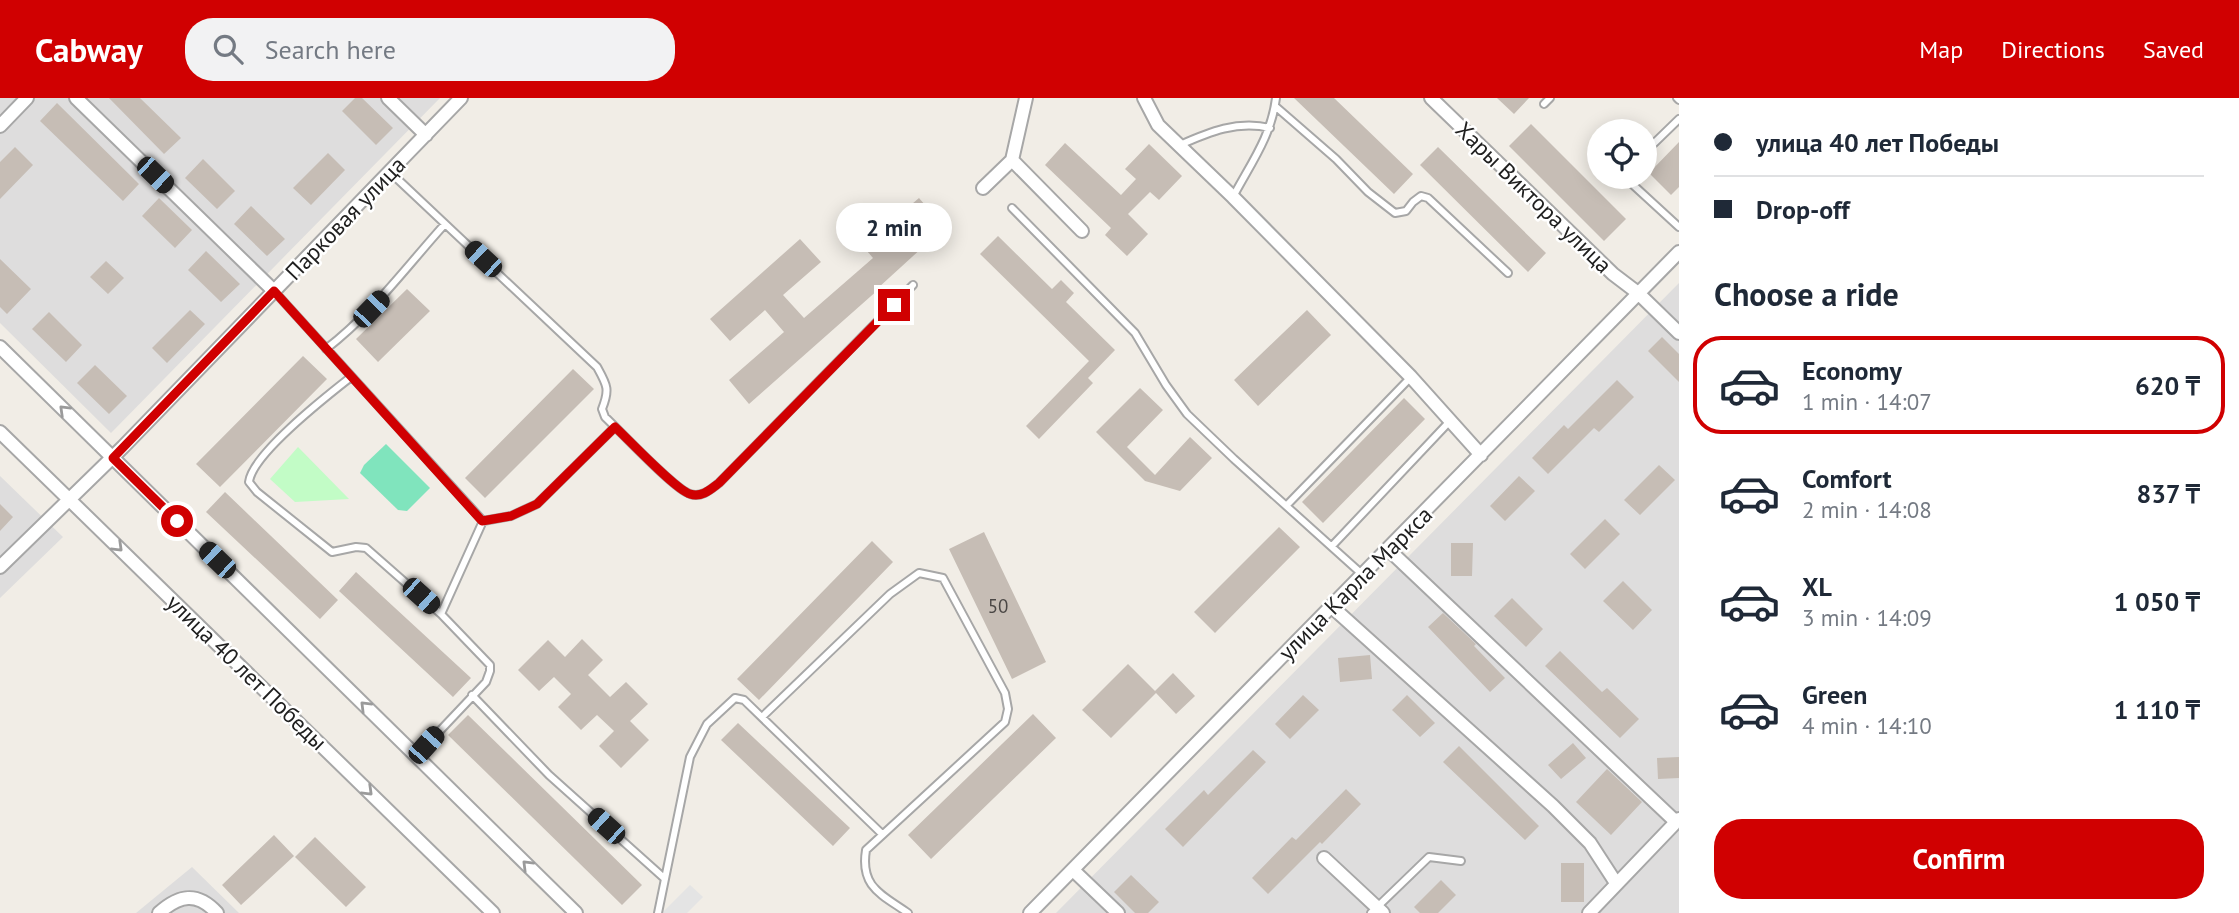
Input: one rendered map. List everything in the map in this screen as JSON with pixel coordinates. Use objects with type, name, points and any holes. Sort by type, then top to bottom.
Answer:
[{"type":"street","points":[[0,126],[27,98]]},
{"type":"street","points":[[76,98],[274,291]]},
{"type":"street","points":[[388,98],[425,135]]},
{"type":"street","name":"Парковая улица","points":[[69,499],[113,458],[461,98]]},
{"type":"street","points":[[983,188],[1012,160],[1026,98]]},
{"type":"street","points":[[1144,98],[1158,125],[1411,377],[1481,455]]},
{"type":"street","name":"Хары Виктора улица","points":[[1431,98],[1613,274],[1638,293],[1679,333]]},
{"type":"street","points":[[1012,160],[1082,231]]},
{"type":"street","name":"улица Карла Маркса","points":[[1030,913],[1679,252]]},
{"type":"street","points":[[0,348],[576,913]]},
{"type":"street","name":"улица 40 лет Победы","points":[[0,432],[494,913]]},
{"type":"street","points":[[0,567],[69,499]]},
{"type":"street","points":[[1388,549],[1678,821],[1589,913]]},
{"type":"street","points":[[1331,606],[1553,806],[1590,843],[1616,883]]},
{"type":"street","points":[[1324,858],[1377,911]]},
{"type":"street","points":[[1073,870],[1118,913]]},
{"type":"street","points":[[159,913],[171,902],[186,897],[197,898],[217,913]]},
{"type":"lane","points":[[1544,104],[1550,98]]},
{"type":"lane","points":[[1233,197],[1270,128],[1275,102]]},
{"type":"lane","points":[[1275,102],[1368,192],[1395,213],[1406,211],[1413,201],[1421,196],[1428,198],[1508,273]]},
{"type":"lane","points":[[1657,140],[1679,119]]},
{"type":"lane","points":[[1178,146],[1228,126],[1260,125],[1270,128]]},
{"type":"lane","points":[[390,172],[597,367],[607,385],[607,394],[601,409],[605,417],[690,494],[705,494],[719,483],[913,285]]},
{"type":"lane","points":[[1638,189],[1679,227]]},
{"type":"lane","points":[[1012,208],[1135,333],[1166,385],[1188,414],[1363,575]]},
{"type":"lane","points":[[326,349],[346,334],[386,293],[445,223]]},
{"type":"lane","points":[[274,291],[482,521]]},
{"type":"lane","points":[[351,377],[314,405],[259,461],[250,475],[249,482],[257,492],[332,552],[356,547],[366,548],[441,614],[490,665],[486,682],[416,756]]},
{"type":"lane","points":[[1287,505],[1411,377]]},
{"type":"lane","points":[[1332,546],[1450,421]]},
{"type":"lane","points":[[482,521],[511,516],[537,504],[615,427]]},
{"type":"lane","points":[[441,614],[482,521]]},
{"type":"lane","points":[[761,717],[890,594],[919,572],[943,578],[1005,693],[1008,716],[1005,722],[866,850],[866,878],[877,892],[908,913]]},
{"type":"lane","points":[[472,695],[549,775],[664,878]]},
{"type":"lane","points":[[658,913],[691,757],[708,724],[735,698],[744,700],[882,834]]},
{"type":"lane","points":[[1377,911],[1429,857],[1461,861]]},
{"type":"shaded area","points":[[0,98],[440,98],[111,433],[0,323]]},
{"type":"shaded area","points":[[1679,283],[1679,913],[1056,913]]},
{"type":"shaded area","points":[[0,476],[63,537],[0,598]]},
{"type":"shaded area","points":[[192,867],[239,913],[136,913]]},
{"type":"shaded area","points":[[690,885],[703,897],[687,913],[662,913]]},
{"type":"green space","points":[[386,444],[430,488],[407,511],[398,510],[360,473],[364,465]]},
{"type":"green space","points":[[298,447],[349,499],[295,502],[270,479]]},
{"type":"building","points":[[109,98],[140,98],[181,138],[164,154]]},
{"type":"building","points":[[355,98],[362,98],[393,128],[376,145],[342,111]]},
{"type":"building","points":[[1294,98],[1334,98],[1413,174],[1394,194]]},
{"type":"building","points":[[1497,98],[1529,98],[1514,114]]},
{"type":"building","points":[[57,103],[139,184],[123,201],[40,121]]},
{"type":"building","points":[[1531,124],[1587,180],[1587,189],[1596,189],[1626,219],[1604,241],[1509,146]]},
{"type":"building","points":[[1679,142],[1679,187],[1671,195],[1657,181],[1657,165]]},
{"type":"building","points":[[1065,143],[1121,195],[1136,179],[1125,169],[1149,144],[1182,176],[1159,200],[1150,192],[1128,214],[1148,234],[1127,256],[1105,235],[1111,228],[1045,165]]},
{"type":"building","points":[[15,147],[33,165],[0,199],[0,162]]},
{"type":"building","points":[[1438,147],[1546,253],[1528,272],[1420,165]]},
{"type":"building","points":[[328,153],[345,170],[311,205],[293,188]]},
{"type":"building","points":[[203,159],[235,191],[217,209],[185,178]]},
{"type":"building","points":[[159,198],[192,230],[175,248],[142,216]]},
{"type":"building","points":[[919,198],[932,213],[922,222],[935,236],[749,404],[729,380],[784,332],[765,310],[730,341],[710,319],[800,239],[821,262],[783,295],[804,318],[873,258],[867,251],[885,234],[891,240],[908,225],[899,215]]},
{"type":"building","points":[[251,206],[285,239],[267,256],[234,224]]},
{"type":"building","points":[[998,236],[1052,289],[1061,280],[1074,293],[1066,302],[1115,350],[1088,378],[1093,383],[1039,439],[1026,426],[1089,361],[980,254]]},
{"type":"building","points":[[206,251],[240,284],[221,302],[188,270]]},
{"type":"building","points":[[0,259],[31,289],[7,314],[0,307]]},
{"type":"building","points":[[106,261],[124,278],[108,294],[90,277]]},
{"type":"building","points":[[407,289],[430,311],[378,362],[356,339]]},
{"type":"building","points":[[190,310],[205,324],[167,363],[152,348]]},
{"type":"building","points":[[1307,310],[1331,335],[1258,406],[1234,380]]},
{"type":"building","points":[[49,312],[82,345],[66,362],[32,329]]},
{"type":"building","points":[[1662,337],[1679,354],[1679,382],[1648,351]]},
{"type":"building","points":[[303,356],[327,379],[220,487],[196,464]]},
{"type":"building","points":[[95,365],[127,396],[109,414],[77,383]]},
{"type":"building","points":[[573,369],[594,389],[485,498],[465,478]]},
{"type":"building","points":[[1617,380],[1634,397],[1599,432],[1594,428],[1548,474],[1532,458],[1564,425],[1568,429]]},
{"type":"building","points":[[1140,388],[1163,410],[1127,447],[1155,475],[1190,437],[1212,458],[1180,491],[1145,481],[1096,432]]},
{"type":"building","points":[[1404,398],[1425,419],[1323,523],[1302,502]]},
{"type":"building","points":[[1659,465],[1675,480],[1640,515],[1624,500]]},
{"type":"building","points":[[1519,476],[1535,491],[1505,521],[1490,506]]},
{"type":"building","points":[[225,492],[338,600],[320,619],[206,512]]},
{"type":"building","points":[[0,504],[13,517],[0,531]]},
{"type":"building","points":[[1605,519],[1620,534],[1585,569],[1570,554]]},
{"type":"building","points":[[1279,527],[1300,547],[1215,633],[1194,612]]},
{"type":"building","points":[[984,532],[1046,662],[1012,679],[949,549]]},
{"type":"building","points":[[872,541],[893,562],[759,700],[737,679]]},
{"type":"building","points":[[1451,543],[1473,543],[1472,576],[1451,576]]},
{"type":"building","points":[[356,572],[471,678],[453,697],[339,591]]},
{"type":"building","points":[[1623,581],[1652,610],[1633,630],[1603,601]]},
{"type":"building","points":[[1512,598],[1543,629],[1526,647],[1494,616]]},
{"type":"building","points":[[1443,613],[1476,644],[1474,646],[1505,678],[1490,692],[1428,627]]},
{"type":"building","points":[[582,639],[603,660],[588,675],[610,697],[626,682],[648,704],[630,721],[649,740],[621,768],[599,746],[614,731],[597,715],[581,730],[558,707],[571,694],[554,677],[539,691],[518,670],[548,640],[565,657]]},
{"type":"building","points":[[1560,651],[1602,692],[1607,688],[1639,719],[1620,738],[1545,666]]},
{"type":"building","points":[[1370,655],[1372,679],[1340,682],[1338,658]]},
{"type":"building","points":[[1128,664],[1155,691],[1173,673],[1195,696],[1176,714],[1156,693],[1111,738],[1082,710]]},
{"type":"building","points":[[1303,695],[1319,710],[1290,739],[1275,724]]},
{"type":"building","points":[[1407,695],[1435,723],[1420,737],[1392,710]]},
{"type":"building","points":[[1033,714],[1056,738],[931,859],[908,835]]},
{"type":"building","points":[[468,715],[642,885],[622,905],[448,735]]},
{"type":"building","points":[[738,723],[850,828],[833,846],[721,740]]},
{"type":"building","points":[[1573,743],[1586,758],[1561,779],[1548,765]]},
{"type":"building","points":[[1459,746],[1539,826],[1525,840],[1443,762]]},
{"type":"building","points":[[1253,750],[1266,762],[1183,847],[1165,829],[1204,790],[1208,795]]},
{"type":"building","points":[[1679,757],[1679,778],[1658,779],[1657,758]]},
{"type":"building","points":[[1607,769],[1642,802],[1611,835],[1576,802]]},
{"type":"building","points":[[1346,789],[1361,804],[1268,894],[1252,878],[1292,837],[1296,840]]},
{"type":"building","points":[[274,835],[294,856],[241,905],[222,885]]},
{"type":"building","points":[[315,837],[366,887],[346,907],[295,857]]},
{"type":"building","points":[[1561,863],[1584,863],[1584,902],[1561,902]]},
{"type":"building","points":[[1131,875],[1159,902],[1148,913],[1135,913],[1114,892]]},
{"type":"building","points":[[1441,880],[1456,895],[1438,913],[1420,913],[1414,907]]},
{"type":"route","points":[[177,521],[113,458],[274,291],[482,521],[511,516],[537,504],[615,427],[671,481],[690,494],[705,494],[719,483],[894,305]]}]
